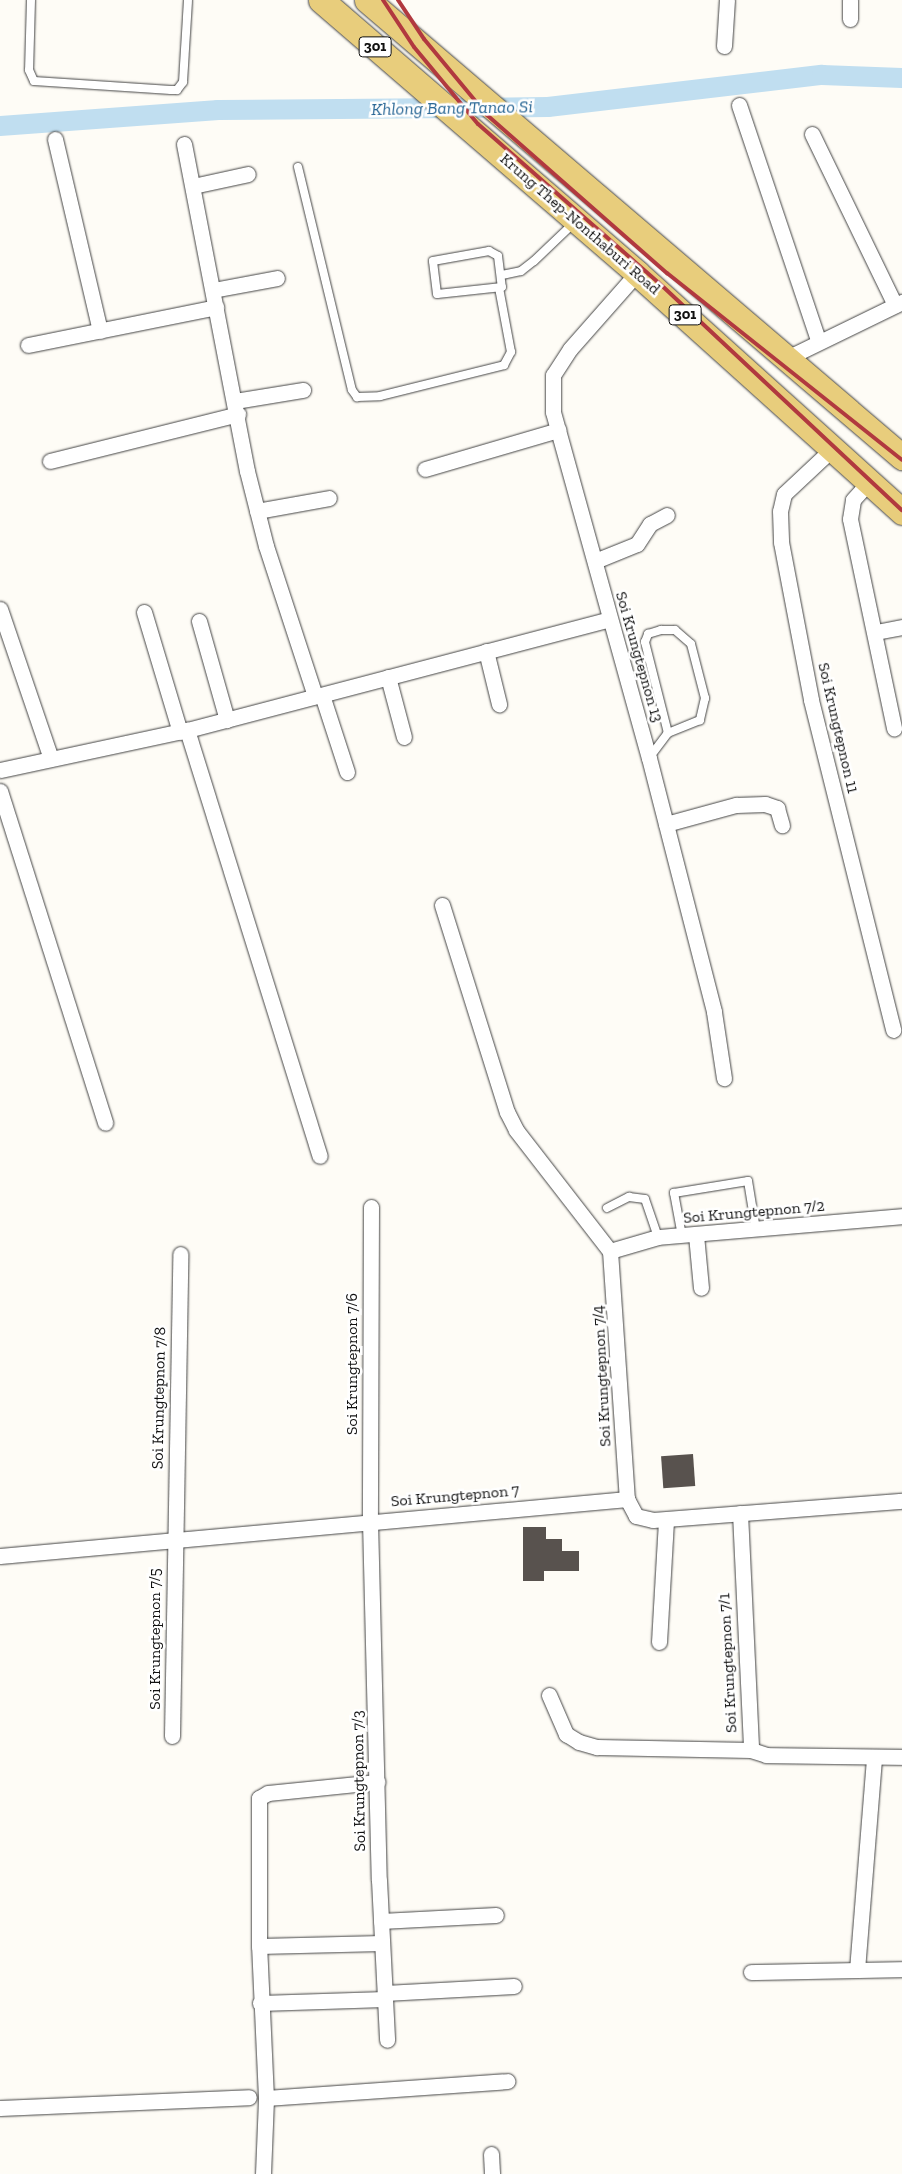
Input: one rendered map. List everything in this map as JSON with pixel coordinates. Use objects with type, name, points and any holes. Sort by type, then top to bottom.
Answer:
[{"type":"main road","name":"Krung Thep-Nonthaburi Road","points":[[321,0],[637,272],[831,450],[902,512]]},
{"type":"main road","name":"Krung Thep-Nonthaburi Road","points":[[377,7],[500,116],[902,457]]},
{"type":"main road","points":[[362,36],[377,7]]},
{"type":"street","points":[[724,46],[727,0]]},
{"type":"street","points":[[850,0],[850,19]]},
{"type":"street","points":[[739,105],[818,340]]},
{"type":"street","points":[[787,358],[818,340],[899,303],[812,134]]},
{"type":"street","points":[[55,139],[100,331]]},
{"type":"street","points":[[184,144],[257,511],[318,695],[347,772]]},
{"type":"street","points":[[193,186],[248,174]]},
{"type":"street","name":"Soi Krungtepnon 13","points":[[637,272],[570,349],[553,374],[553,412],[666,824],[714,1012],[724,1078]]},
{"type":"street","points":[[213,290],[277,278]]},
{"type":"street","points":[[28,346],[216,307]]},
{"type":"street","points":[[50,461],[303,390]]},
{"type":"street","points":[[425,469],[558,430]]},
{"type":"street","name":"Soi Krungtepnon 11","points":[[831,450],[784,494],[780,511],[781,542],[812,700],[893,1030]]},
{"type":"street","points":[[869,482],[853,500],[850,519],[876,632],[894,728]]},
{"type":"street","points":[[257,511],[329,498]]},
{"type":"street","points":[[594,561],[637,544],[650,524],[667,515]]},
{"type":"street","points":[[0,609],[51,759]]},
{"type":"street","points":[[144,612],[320,1156]]},
{"type":"street","points":[[0,770],[183,731],[609,618]]},
{"type":"street","points":[[199,621],[227,720]]},
{"type":"street","points":[[876,632],[902,627]]},
{"type":"street","points":[[486,651],[499,704]]},
{"type":"street","points":[[388,677],[404,737]]},
{"type":"street","points":[[0,791],[105,1123]]},
{"type":"street","points":[[666,824],[736,805],[765,804],[777,808],[782,825]]},
{"type":"street","points":[[442,906],[516,1130],[610,1251]]},
{"type":"street","name":"Soi Krungtepnon 7/6","points":[[370,1521],[371,1207]]},
{"type":"street","name":"Soi Krungtepnon 7/2","points":[[610,1251],[658,1237],[689,1236],[902,1216]]},
{"type":"street","points":[[689,1236],[701,1288]]},
{"type":"street","name":"Soi Krungtepnon 7/4","points":[[610,1251],[627,1498]]},
{"type":"street","name":"Soi Krungtepnon 7/8","points":[[173,1543],[180,1254]]},
{"type":"street","points":[[627,1498],[636,1516],[666,1520],[902,1501]]},
{"type":"street","name":"Soi Krungtepnon 7","points":[[0,1556],[173,1543],[370,1521],[627,1498]]},
{"type":"street","name":"Soi Krungtepnon 7/1","points":[[740,1513],[751,1750],[766,1755],[902,1757]]},
{"type":"street","points":[[660,1642],[666,1520]]},
{"type":"street","name":"Soi Krungtepnon 7/3","points":[[370,1521],[381,1921],[387,2040]]},
{"type":"street","name":"Soi Krungtepnon 7/5","points":[[172,1736],[173,1543]]},
{"type":"street","points":[[549,1696],[566,1734],[578,1742],[597,1747],[751,1750]]},
{"type":"street","points":[[857,1970],[874,1758]]},
{"type":"street","points":[[263,2174],[266,2098],[260,2003],[260,1798],[268,1794],[377,1782]]},
{"type":"street","points":[[381,1921],[496,1915]]},
{"type":"street","points":[[259,1946],[382,1944]]},
{"type":"street","points":[[751,1972],[902,1968]]},
{"type":"street","points":[[260,2003],[514,1986]]},
{"type":"street","points":[[266,2098],[507,2081]]},
{"type":"street","points":[[0,2108],[249,2097]]},
{"type":"street","points":[[491,2154],[492,2174]]},
{"type":"lane","points":[[31,0],[29,70],[34,81],[177,90],[183,82],[188,0]]},
{"type":"lane","points":[[298,167],[352,390],[357,397],[380,396],[504,365],[511,352],[499,288]]},
{"type":"lane","points":[[502,275],[528,266],[576,220]]},
{"type":"lane","points":[[493,252],[498,256],[502,275],[503,286],[499,288],[439,296],[432,263],[493,252]]},
{"type":"lane","points":[[649,758],[668,733],[700,720],[704,698],[691,644],[675,630],[661,630],[648,634],[645,642],[668,733]]},
{"type":"lane","points":[[689,1236],[674,1193],[748,1181],[756,1230]]},
{"type":"lane","points":[[607,1208],[629,1197],[645,1199],[658,1237]]},
{"type":"building","points":[[693,1454],[695,1486],[663,1488],[661,1456]]},
{"type":"building","points":[[523,1527],[546,1527],[546,1539],[562,1539],[562,1551],[579,1551],[579,1571],[544,1571],[544,1581],[523,1581]]},
{"type":"waterway","name":"Khlong Bang Tanao Si","points":[[0,126],[218,110],[548,107],[822,75],[902,78]]},
{"type":"railway","points":[[383,0],[414,47],[478,124],[658,282],[902,510]]},
{"type":"railway","points":[[398,0],[424,39],[487,115],[667,273],[902,460]]}]
